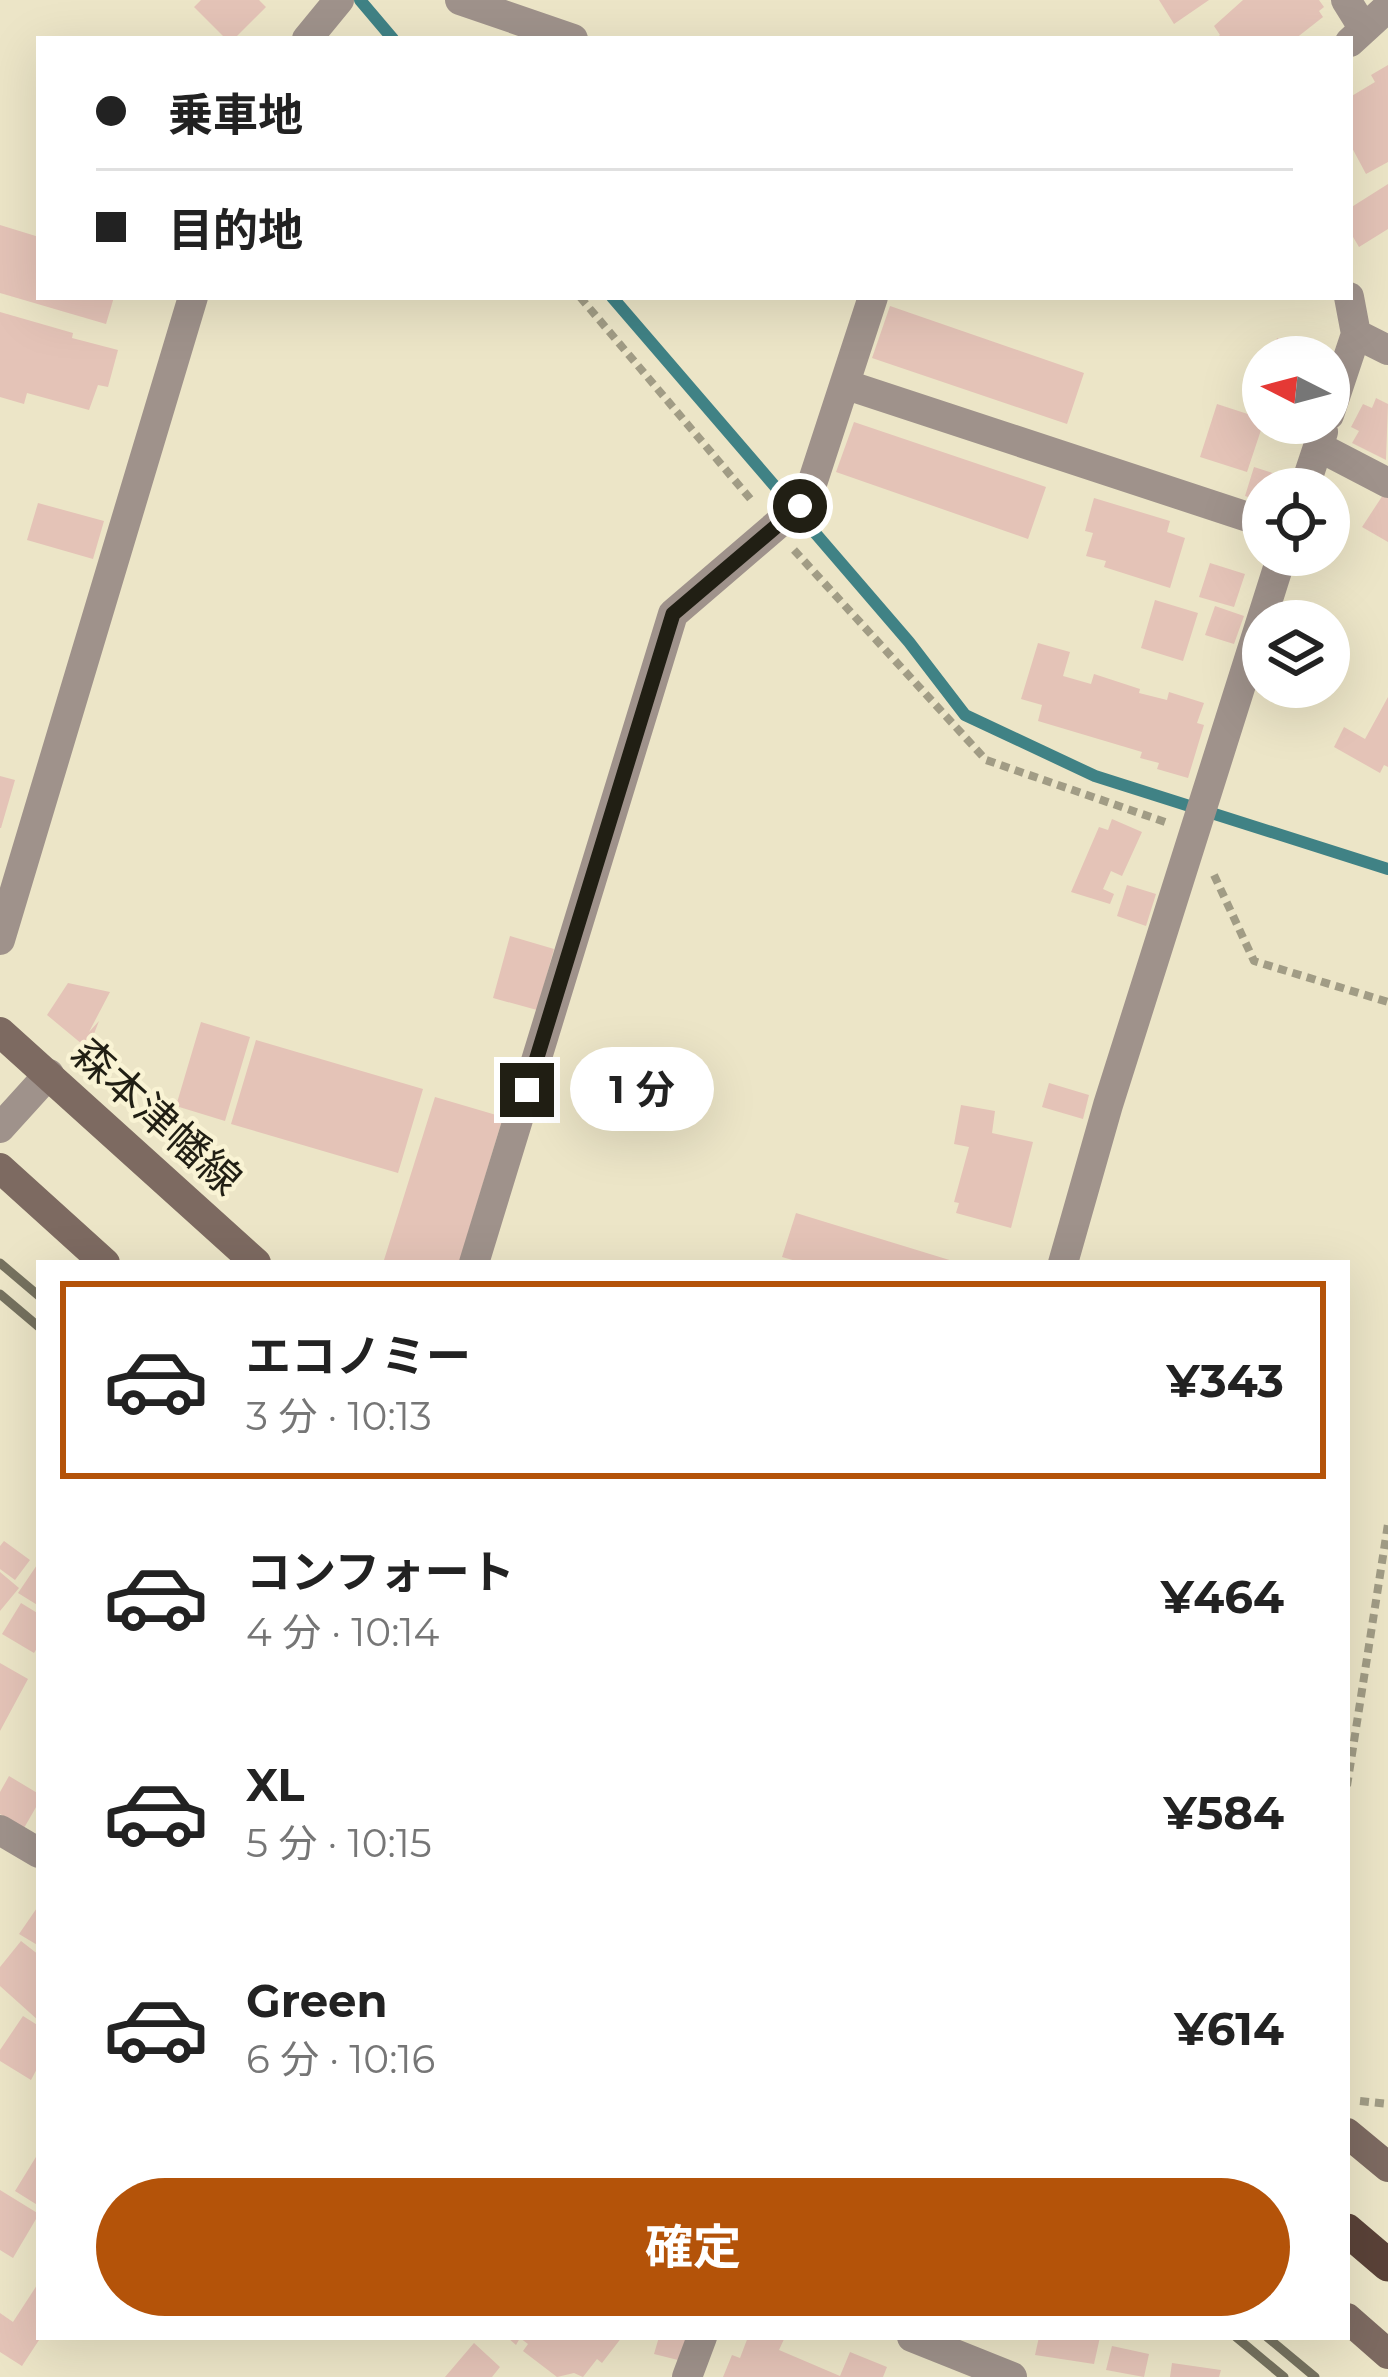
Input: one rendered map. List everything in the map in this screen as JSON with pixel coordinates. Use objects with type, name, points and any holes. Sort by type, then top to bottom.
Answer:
[{"type":"highway","points":[[1350,2233],[1388,2265]]},
{"type":"main road","name":"森本津幡線","points":[[0,1032],[253,1260]]},
{"type":"main road","points":[[0,1168],[102,1260]]},
{"type":"main road","points":[[1350,2135],[1388,2167]]},
{"type":"main road","points":[[1350,2321],[1388,2354]]},
{"type":"street","points":[[309,36],[339,0]]},
{"type":"street","points":[[460,0],[565,36]]},
{"type":"street","points":[[1346,0],[1357,36],[1388,7]]},
{"type":"street","points":[[0,940],[192,300]]},
{"type":"street","points":[[475,1260],[673,614],[807,500],[872,300]]},
{"type":"street","points":[[1350,300],[1356,334],[1350,352]]},
{"type":"street","points":[[1356,334],[1388,350]]},
{"type":"street","points":[[847,385],[1242,515]]},
{"type":"street","points":[[1343,444],[1388,483]]},
{"type":"street","points":[[1064,1260],[1275,576]]},
{"type":"street","points":[[0,1128],[49,1074]]},
{"type":"street","points":[[0,1830],[36,1850]]},
{"type":"street","points":[[687,2377],[701,2340]]},
{"type":"street","points":[[920,2340],[1012,2377]]},
{"type":"path","points":[[583,300],[787,519],[986,760],[1200,816],[1254,961],[1388,1002]]},
{"type":"path","points":[[1350,1767],[1388,1524]]},
{"type":"building","points":[[201,0],[259,0],[266,7],[237,36],[223,36],[194,7]]},
{"type":"building","points":[[1159,0],[1209,0],[1174,24]]},
{"type":"building","points":[[1243,0],[1319,0],[1324,7],[1319,11],[1323,17],[1299,36],[1219,36],[1214,26]]},
{"type":"building","points":[[1388,65],[1388,162],[1366,174],[1353,150],[1353,95],[1375,82],[1371,75]]},
{"type":"building","points":[[1388,184],[1388,229],[1359,247],[1353,237],[1353,206]]},
{"type":"building","points":[[0,225],[36,236],[36,300],[113,300],[106,324],[0,293]]},
{"type":"building","points":[[890,306],[1084,373],[1067,424],[872,358]]},
{"type":"building","points":[[0,312],[118,350],[108,387],[98,385],[89,410],[27,393],[24,404],[0,397]]},
{"type":"building","points":[[1376,398],[1388,404],[1386,460],[1352,443],[1359,431],[1351,427],[1363,404],[1372,408]]},
{"type":"building","points":[[1217,404],[1242,412],[1242,444],[1256,444],[1248,468],[1242,470],[1200,457]]},
{"type":"building","points":[[854,422],[1046,487],[1028,539],[836,472]]},
{"type":"building","points":[[1383,495],[1388,497],[1388,542],[1362,527]]},
{"type":"building","points":[[1094,498],[1170,521],[1167,532],[1185,538],[1170,588],[1104,567],[1106,561],[1086,556],[1093,533],[1085,531]]},
{"type":"building","points":[[38,503],[104,521],[93,559],[27,540]]},
{"type":"building","points":[[1210,563],[1244,576],[1234,607],[1199,597]]},
{"type":"building","points":[[1155,600],[1198,613],[1183,661],[1141,648]]},
{"type":"building","points":[[1215,606],[1242,615],[1234,644],[1205,635]]},
{"type":"building","points":[[1038,643],[1070,652],[1063,676],[1091,684],[1094,674],[1140,689],[1139,693],[1167,700],[1169,692],[1204,703],[1197,723],[1204,725],[1188,778],[1157,769],[1159,763],[1140,758],[1142,752],[1038,721],[1042,705],[1021,699]]},
{"type":"building","points":[[1388,697],[1388,767],[1384,765],[1380,773],[1334,747],[1344,727],[1365,739]]},
{"type":"building","points":[[0,776],[15,780],[1,828],[0,828]]},
{"type":"building","points":[[1112,819],[1142,832],[1122,876],[1111,871],[1103,889],[1114,894],[1110,904],[1071,892],[1099,827],[1108,830]]},
{"type":"building","points":[[1127,885],[1156,894],[1146,926],[1117,916]]},
{"type":"building","points":[[510,936],[554,949],[537,1010],[493,998]]},
{"type":"building","points":[[68,983],[110,992],[89,1032],[99,1021],[88,1049],[47,1015]]},
{"type":"building","points":[[201,1022],[250,1037],[225,1121],[176,1106]]},
{"type":"building","points":[[256,1040],[423,1089],[398,1173],[231,1124]]},
{"type":"building","points":[[1049,1083],[1089,1095],[1083,1119],[1042,1107]]},
{"type":"building","points":[[435,1097],[503,1117],[460,1260],[384,1260]]},
{"type":"building","points":[[961,1105],[995,1111],[992,1133],[1033,1142],[1011,1228],[956,1213],[959,1203],[954,1202],[969,1147],[954,1144]]},
{"type":"building","points":[[796,1213],[949,1260],[792,1260],[782,1257]]},
{"type":"building","points":[[4,1541],[30,1560],[15,1580],[0,1569]]},
{"type":"building","points":[[36,1566],[36,1604],[18,1593]]},
{"type":"building","points":[[0,1572],[19,1588],[0,1611]]},
{"type":"building","points":[[21,1603],[36,1612],[34,1653],[2,1634]]},
{"type":"building","points":[[0,1663],[28,1679],[0,1731]]},
{"type":"building","points":[[9,1776],[36,1792],[36,1807],[24,1828],[0,1814],[0,1792]]},
{"type":"building","points":[[36,1909],[36,1944],[19,1934]]},
{"type":"building","points":[[21,1941],[36,1953],[36,2018],[0,1986],[0,1967]]},
{"type":"building","points":[[23,2016],[36,2024],[36,2071],[31,2080],[0,2061],[0,2050]]},
{"type":"building","points":[[36,2157],[36,2204],[15,2191]]},
{"type":"building","points":[[0,2190],[36,2212],[36,2219],[13,2258],[0,2250]]},
{"type":"building","points":[[36,2287],[39,2340],[22,2366],[0,2352],[0,2313],[13,2322]]},
{"type":"building","points":[[523,2340],[620,2340],[602,2363],[597,2359],[583,2377],[574,2373],[557,2377],[523,2351],[528,2344]]},
{"type":"building","points":[[658,2340],[696,2340],[690,2363],[654,2354]]},
{"type":"building","points":[[747,2340],[784,2340],[779,2350],[840,2376],[850,2352],[887,2367],[883,2377],[723,2377],[732,2355],[740,2358]]},
{"type":"building","points":[[1038,2340],[1099,2340],[1094,2364],[1035,2355]]},
{"type":"building","points":[[474,2343],[500,2367],[492,2377],[445,2377]]},
{"type":"building","points":[[1112,2346],[1149,2354],[1144,2377],[1106,2370]]},
{"type":"building","points":[[1172,2363],[1221,2370],[1219,2377],[1170,2377]]},
{"type":"waterway","points":[[360,0],[390,36]]},
{"type":"waterway","points":[[615,300],[909,642],[965,715],[1095,776],[1388,869]]},
{"type":"railway","points":[[0,1263],[36,1293]]},
{"type":"railway","points":[[0,1294],[36,1324]]},
{"type":"railway","points":[[1240,2340],[1284,2377]]},
{"type":"railway","points":[[1271,2340],[1315,2377]]},
{"type":"route","points":[[527,1090],[673,614],[800,506]]}]
